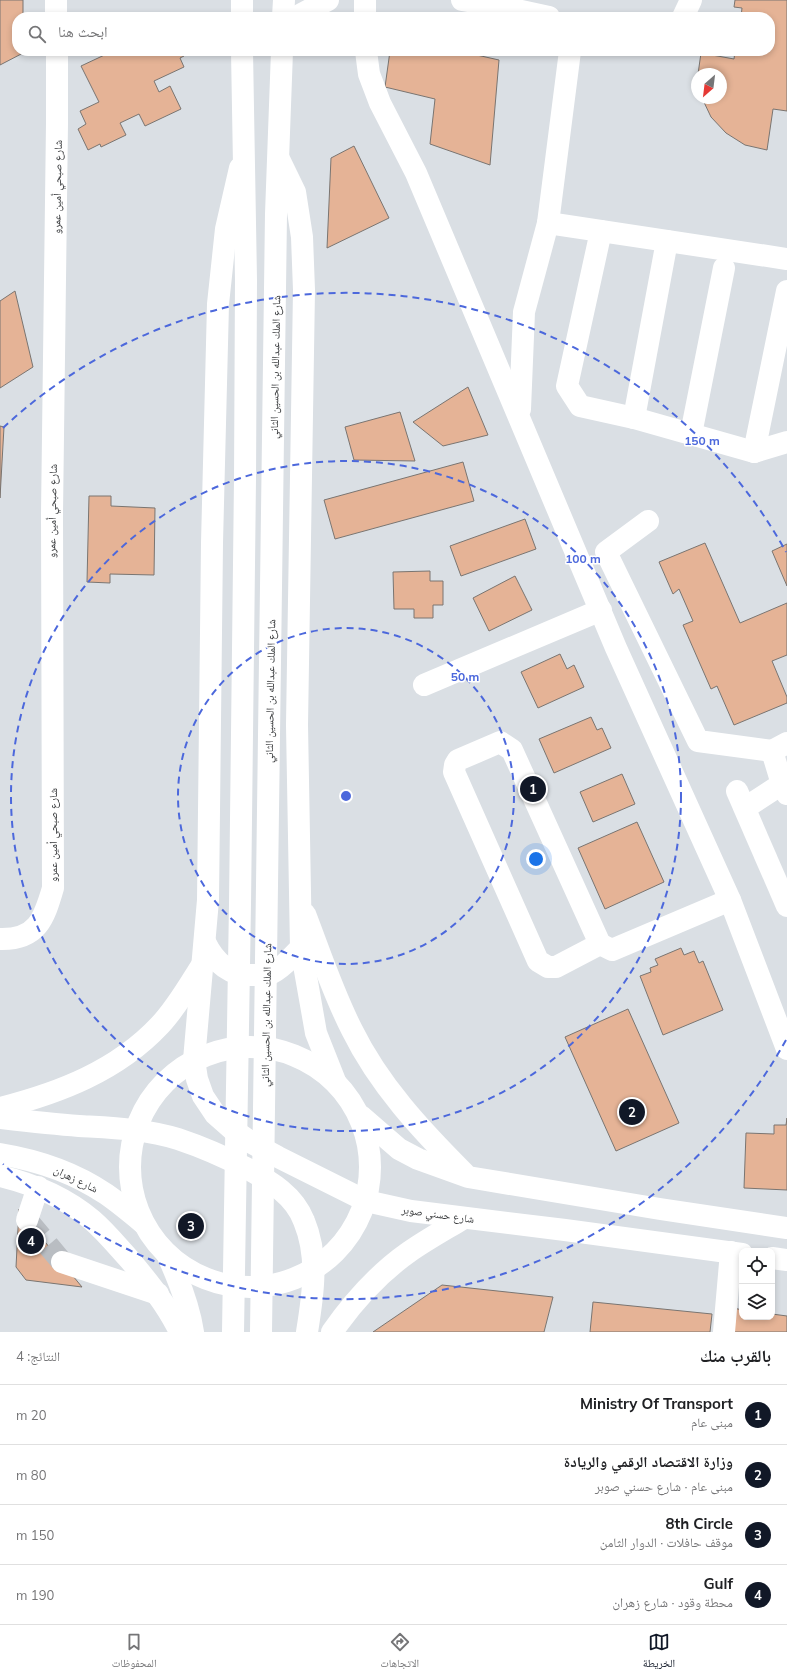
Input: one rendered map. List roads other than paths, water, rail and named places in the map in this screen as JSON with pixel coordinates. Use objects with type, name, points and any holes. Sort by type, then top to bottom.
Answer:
[{"type":"main road","points":[[56,0],[56,12]]},
{"type":"main road","points":[[242,0],[242,12]]},
{"type":"main road","points":[[283,12],[284,0]]},
{"type":"main road","points":[[305,12],[328,0]]},
{"type":"main road","points":[[366,0],[366,12]]},
{"type":"main road","points":[[462,0],[526,12]]},
{"type":"main road","points":[[685,12],[691,0]]},
{"type":"main road","name":"شارع صبحي أمين عمرو","points":[[0,940],[12,940],[23,937],[35,928],[46,912],[53,888],[52,514],[57,56]]},
{"type":"main road","points":[[233,1332],[246,479],[246,280],[242,56]]},
{"type":"main road","name":"شارع الملك عبدالله بن الحسين الثاني","points":[[262,1332],[276,214],[282,56]]},
{"type":"main road","points":[[367,56],[369,74],[380,103],[416,173],[600,610],[730,900],[787,1049]]},
{"type":"main road","points":[[520,417],[524,312],[548,223],[569,56]]},
{"type":"main road","name":"شارع حسني صوبر","points":[[243,154],[226,229],[218,304],[212,543],[208,900],[194,1060],[197,1079],[203,1096],[215,1114],[252,1144],[366,1200],[411,1211],[736,1253]]},
{"type":"main road","points":[[279,159],[295,192],[302,237],[304,275],[297,725],[301,948],[316,1033],[335,1081]]},
{"type":"main road","points":[[548,223],[787,259]]},
{"type":"main road","points":[[600,231],[567,386],[580,406],[634,418],[754,452],[787,442]]},
{"type":"main road","points":[[634,418],[667,241]]},
{"type":"main road","points":[[691,434],[724,268]]},
{"type":"main road","points":[[754,452],[787,291]]},
{"type":"main road","points":[[648,521],[606,552],[698,741],[780,747],[785,789],[741,799],[787,906]]},
{"type":"main road","points":[[424,685],[600,610]]},
{"type":"main road","points":[[600,944],[556,967],[548,967],[538,961],[454,772],[455,765],[458,760],[500,742],[512,750],[600,944],[612,950],[730,900]]},
{"type":"main road","points":[[301,904],[352,1031],[374,1068],[423,1133],[468,1176]]},
{"type":"main road","points":[[0,1108],[30,1101],[71,1086],[122,1058],[147,1038],[161,1024],[183,995],[204,953],[224,968],[237,974],[249,975],[272,973],[281,968],[301,948]]},
{"type":"main road","points":[[254,1046],[272,1048],[306,1060],[335,1081],[347,1095],[357,1112],[367,1137],[371,1164],[366,1200],[359,1219],[349,1236],[336,1252],[314,1270],[283,1283],[248,1287],[212,1281],[195,1274],[166,1253],[154,1239],[144,1223],[133,1197],[130,1170],[130,1152],[134,1130],[142,1111],[163,1083],[181,1068],[194,1060],[218,1050],[254,1046]]},
{"type":"main road","points":[[357,1112],[399,1149],[418,1159],[468,1176],[660,1209],[787,1228]]},
{"type":"main road","points":[[0,1118],[134,1130],[177,1139],[193,1144],[232,1161],[275,1184],[288,1196],[304,1220],[312,1248],[314,1270],[313,1291],[307,1332]]},
{"type":"main road","name":"شارع زهران","points":[[0,1154],[42,1164],[76,1177],[106,1194],[144,1223]]},
{"type":"main road","points":[[0,1176],[38,1187],[73,1206],[93,1220],[110,1237],[158,1294],[171,1314],[180,1332]]},
{"type":"main road","points":[[27,1220],[38,1187]]},
{"type":"main road","points":[[332,1332],[356,1302],[384,1272],[409,1252],[464,1218]]},
{"type":"main road","points":[[166,1253],[178,1277],[192,1321],[193,1332]]},
{"type":"main road","points":[[724,1332],[736,1253]]},
{"type":"main road","points":[[775,1258],[787,1260]]},
{"type":"main road","points":[[62,1262],[158,1294]]},
{"type":"tunnel","points":[[27,1220],[62,1262]]},
{"type":"place","name":"Ministry Of Transport","points":[[533,789]]},
{"type":"place","name":"وزارة الاقتصاد الرقمي والريادة","points":[[632,1112]]},
{"type":"place","name":"8th Circle","points":[[191,1226]]},
{"type":"place","name":"Gulf","points":[[31,1241]]}]
